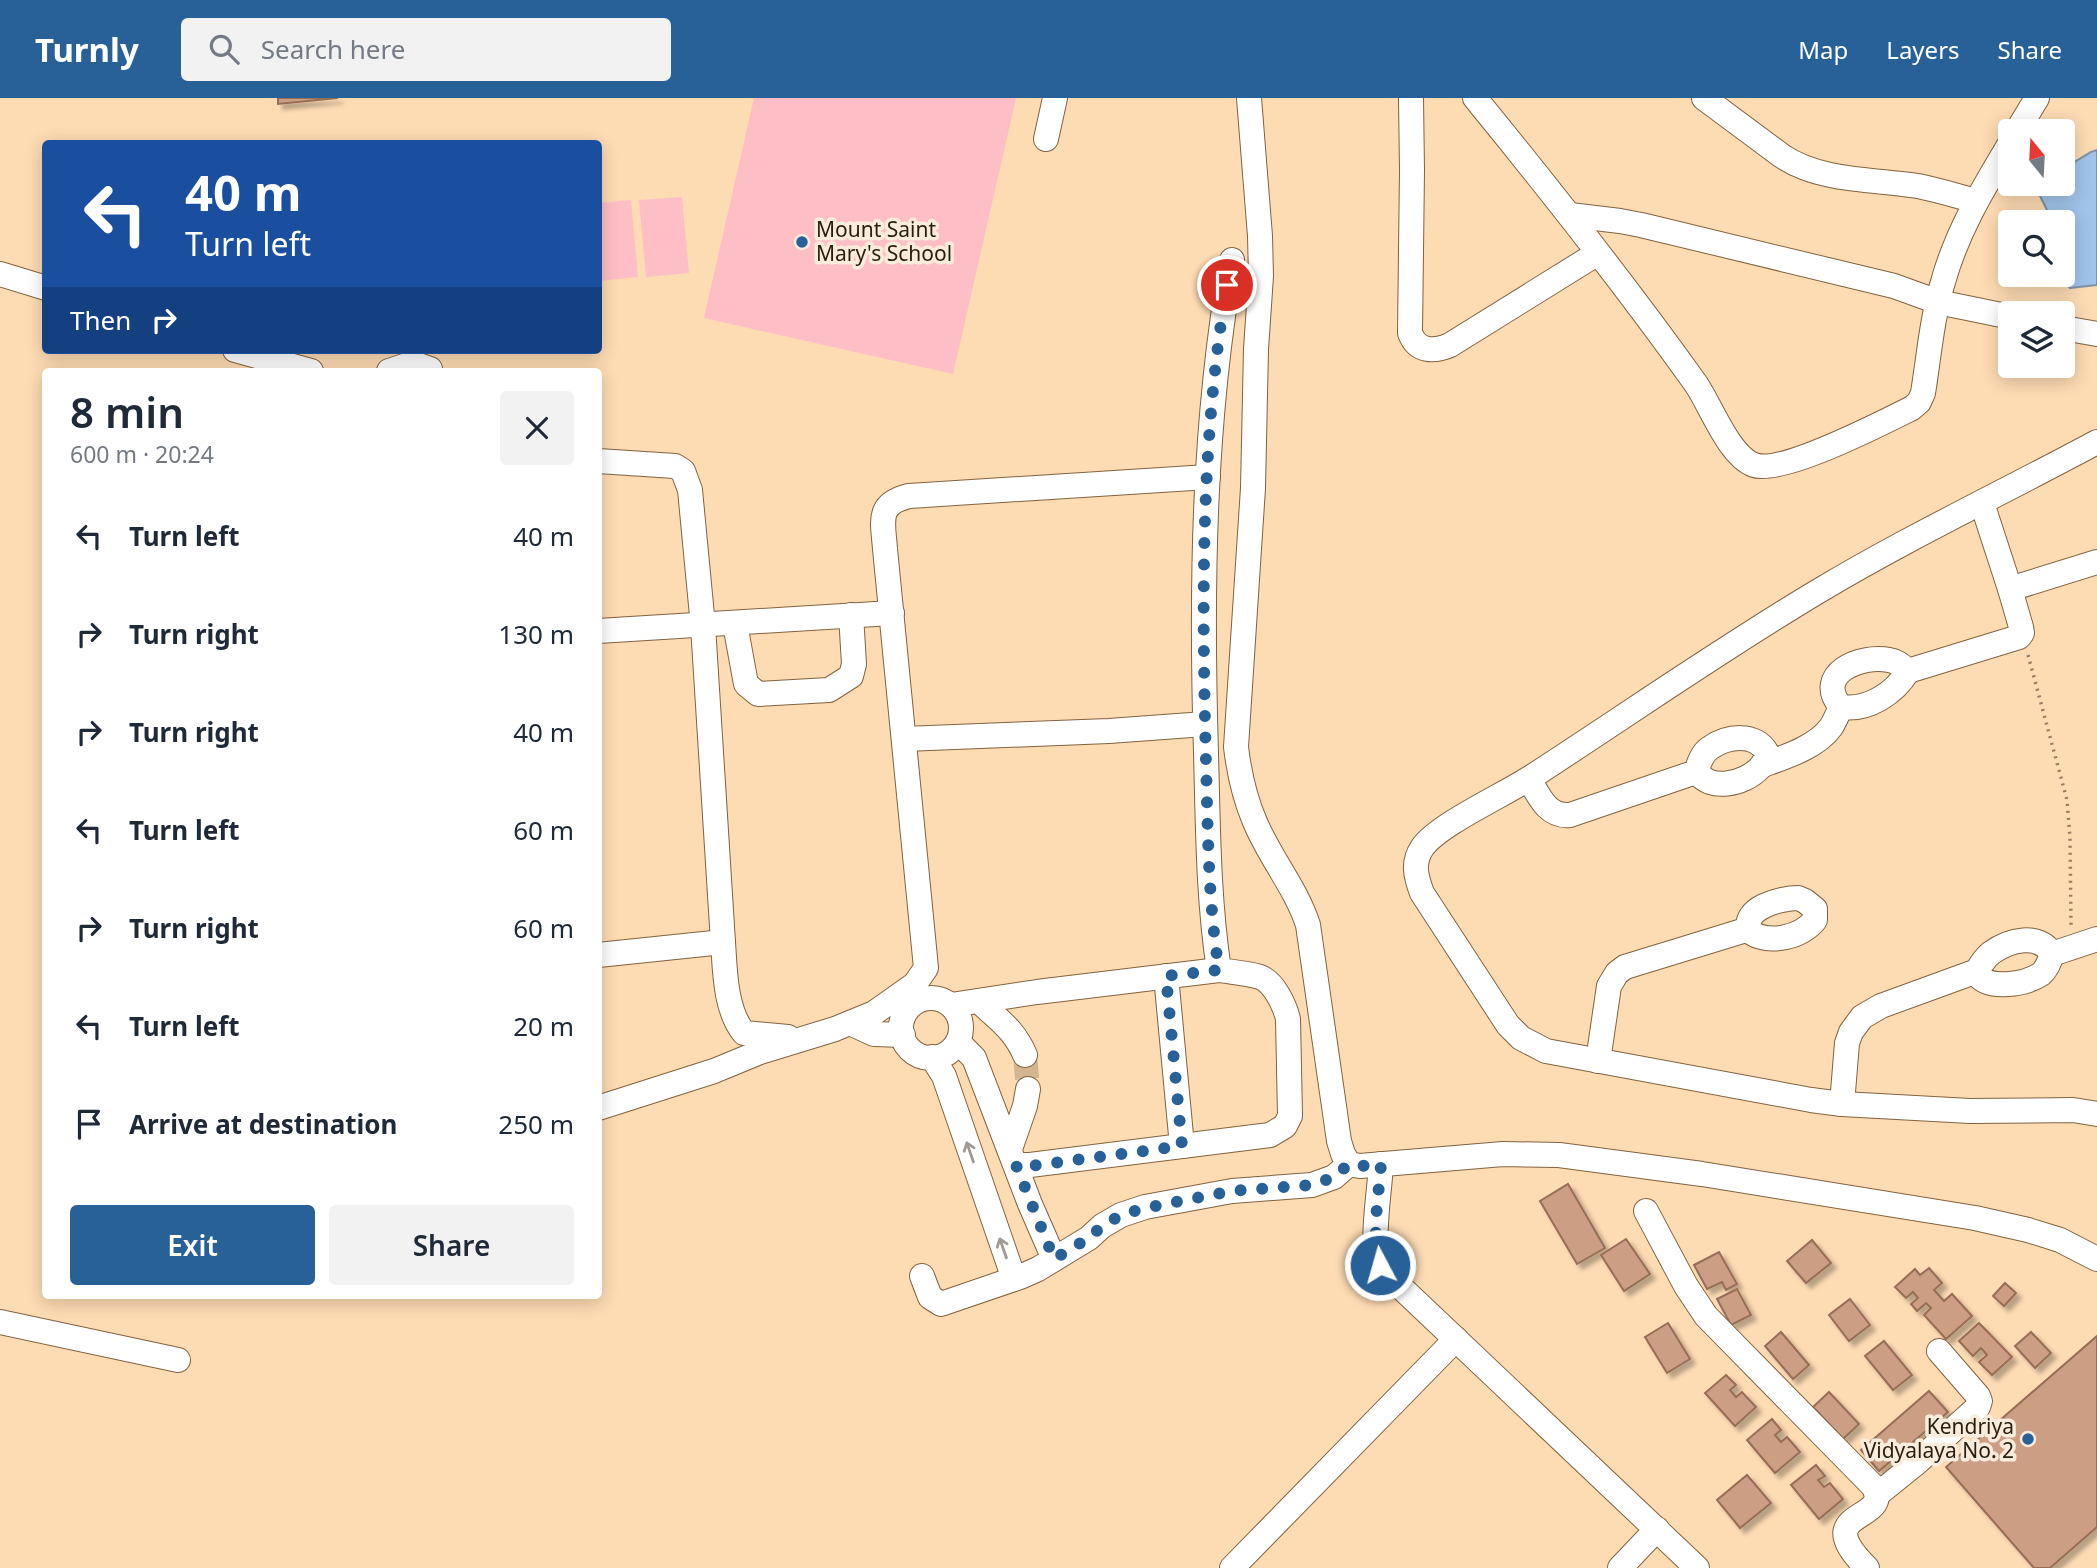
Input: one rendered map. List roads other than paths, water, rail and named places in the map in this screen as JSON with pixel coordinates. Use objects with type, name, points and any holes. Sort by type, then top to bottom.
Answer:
[{"type":"street","points":[[1046,139],[1055,98]]},
{"type":"street","points":[[1249,98],[1261,249],[1261,286],[1256,349],[1253,488],[1237,755],[1255,824],[1298,899],[1308,925],[1339,1141],[1349,1164],[1360,1166],[1503,1154],[1559,1155],[1702,1174],[1975,1218],[2060,1240],[2097,1259]]},
{"type":"street","points":[[1411,98],[1410,333],[1413,341],[1420,347],[1440,350],[1450,345],[1598,253]]},
{"type":"street","points":[[1475,98],[1570,215],[1698,387],[1735,450],[1746,461],[1761,467],[1773,467],[1850,438],[1919,402],[1923,393],[1938,302],[1954,248],[1976,201],[1998,164]]},
{"type":"street","points":[[1704,98],[1796,164],[1840,176],[1919,187],[1976,201]]},
{"type":"street","points":[[2024,119],[2037,98]]},
{"type":"street","points":[[1570,215],[1641,225],[1894,286],[1938,302],[1998,314]]},
{"type":"street","points":[[1219,970],[1213,934],[1208,862],[1206,556],[1208,477],[1218,352],[1232,260]]},
{"type":"street","points":[[0,274],[42,287]]},
{"type":"street","points":[[2075,330],[2097,334]]},
{"type":"street","points":[[249,354],[300,368]]},
{"type":"street","points":[[397,368],[413,363],[427,368]]},
{"type":"street","points":[[2097,442],[1818,591],[1529,779],[1436,834],[1422,847],[1416,861],[1415,877],[1422,893],[1508,1025],[1521,1038],[1546,1051],[1842,1104],[1970,1111],[2073,1110],[2097,1114]]},
{"type":"street","points":[[602,461],[675,466],[683,471],[690,490],[703,626],[727,984],[736,1023],[744,1033],[803,1038]]},
{"type":"street","points":[[902,1016],[908,1047],[915,1053],[932,1058],[947,1054],[958,1042],[958,1015],[934,993],[926,968],[884,525],[885,510],[896,499],[923,495],[1208,477]]},
{"type":"street","points":[[1841,707],[1860,706],[1884,696],[1901,682],[1908,671],[2014,638],[2022,633],[1982,503]]},
{"type":"street","points":[[2010,589],[2097,562]]},
{"type":"street","points":[[602,631],[892,613]]},
{"type":"street","points":[[735,624],[746,684],[750,690],[758,694],[829,690],[851,676],[854,664],[851,615]]},
{"type":"street","points":[[1841,707],[1836,700],[1833,685],[1839,672],[1846,666],[1863,660],[1887,659],[1898,662],[1908,671]]},
{"type":"street","points":[[1696,772],[1707,780],[1723,783],[1749,776],[1763,765],[1815,741],[1831,727],[1841,707]]},
{"type":"street","points":[[904,739],[1110,731],[1205,724]]},
{"type":"street","points":[[1529,779],[1548,809],[1561,816],[1570,816],[1696,772],[1704,753],[1711,747],[1734,739],[1750,739],[1760,744],[1767,753],[1763,765]]},
{"type":"street","points":[[1598,1061],[1609,986],[1617,973],[1633,965],[1749,929]]},
{"type":"street","points":[[2061,951],[2042,943],[2018,941],[1991,953],[1983,960],[1976,974],[1980,979],[1991,983],[2025,981],[2042,973],[2061,951],[2097,939]]},
{"type":"street","points":[[602,955],[723,942]]},
{"type":"street","points":[[850,1023],[874,1034],[902,1016],[915,1002],[934,993],[979,1001],[1219,970],[1262,978],[1285,1006],[1289,1020],[1290,1116],[1285,1126],[1270,1135],[1030,1166],[1013,1157]]},
{"type":"street","points":[[1842,1104],[1847,1043],[1862,1017],[1881,1006],[1977,971]]},
{"type":"street","points":[[1166,976],[1182,1146]]},
{"type":"street","points":[[979,1001],[1010,1029],[1024,1055]]},
{"type":"street","points":[[602,1107],[714,1071],[760,1052],[874,1013],[902,1016]]},
{"type":"street","points":[[958,1042],[974,1058],[1054,1259]]},
{"type":"street","points":[[932,1058],[944,1076],[1014,1279]]},
{"type":"street","points":[[1013,1157],[1028,1089]]},
{"type":"street","points":[[922,1276],[930,1297],[941,1304],[1038,1269],[1121,1215],[1232,1191],[1312,1185],[1334,1177],[1349,1164]]},
{"type":"street","points":[[1381,1164],[1376,1236],[1380,1265],[1697,1568]]},
{"type":"street","points":[[1646,1211],[1686,1286],[1706,1316],[1878,1494],[1872,1507],[1847,1527],[1844,1533],[1845,1541],[1852,1552],[1867,1568]]},
{"type":"street","points":[[0,1322],[178,1360]]},
{"type":"street","points":[[1232,1568],[1455,1339]]},
{"type":"street","points":[[1878,1494],[1978,1407],[1978,1396],[1939,1351]]},
{"type":"street","points":[[1620,1568],[1657,1529]]},
{"type":"water","points":[[2097,150],[2097,285],[2070,288],[2075,287],[2075,210],[2047,210],[2040,196],[2076,196],[2076,161]]},
{"type":"tunnel","points":[[1025,1055],[1028,1089]]},
{"type":"place","name":"Mount Saint Mary's School","points":[[802,242]]},
{"type":"place","name":"Kendriya Vidyalaya No. 2","points":[[2028,1439]]}]
